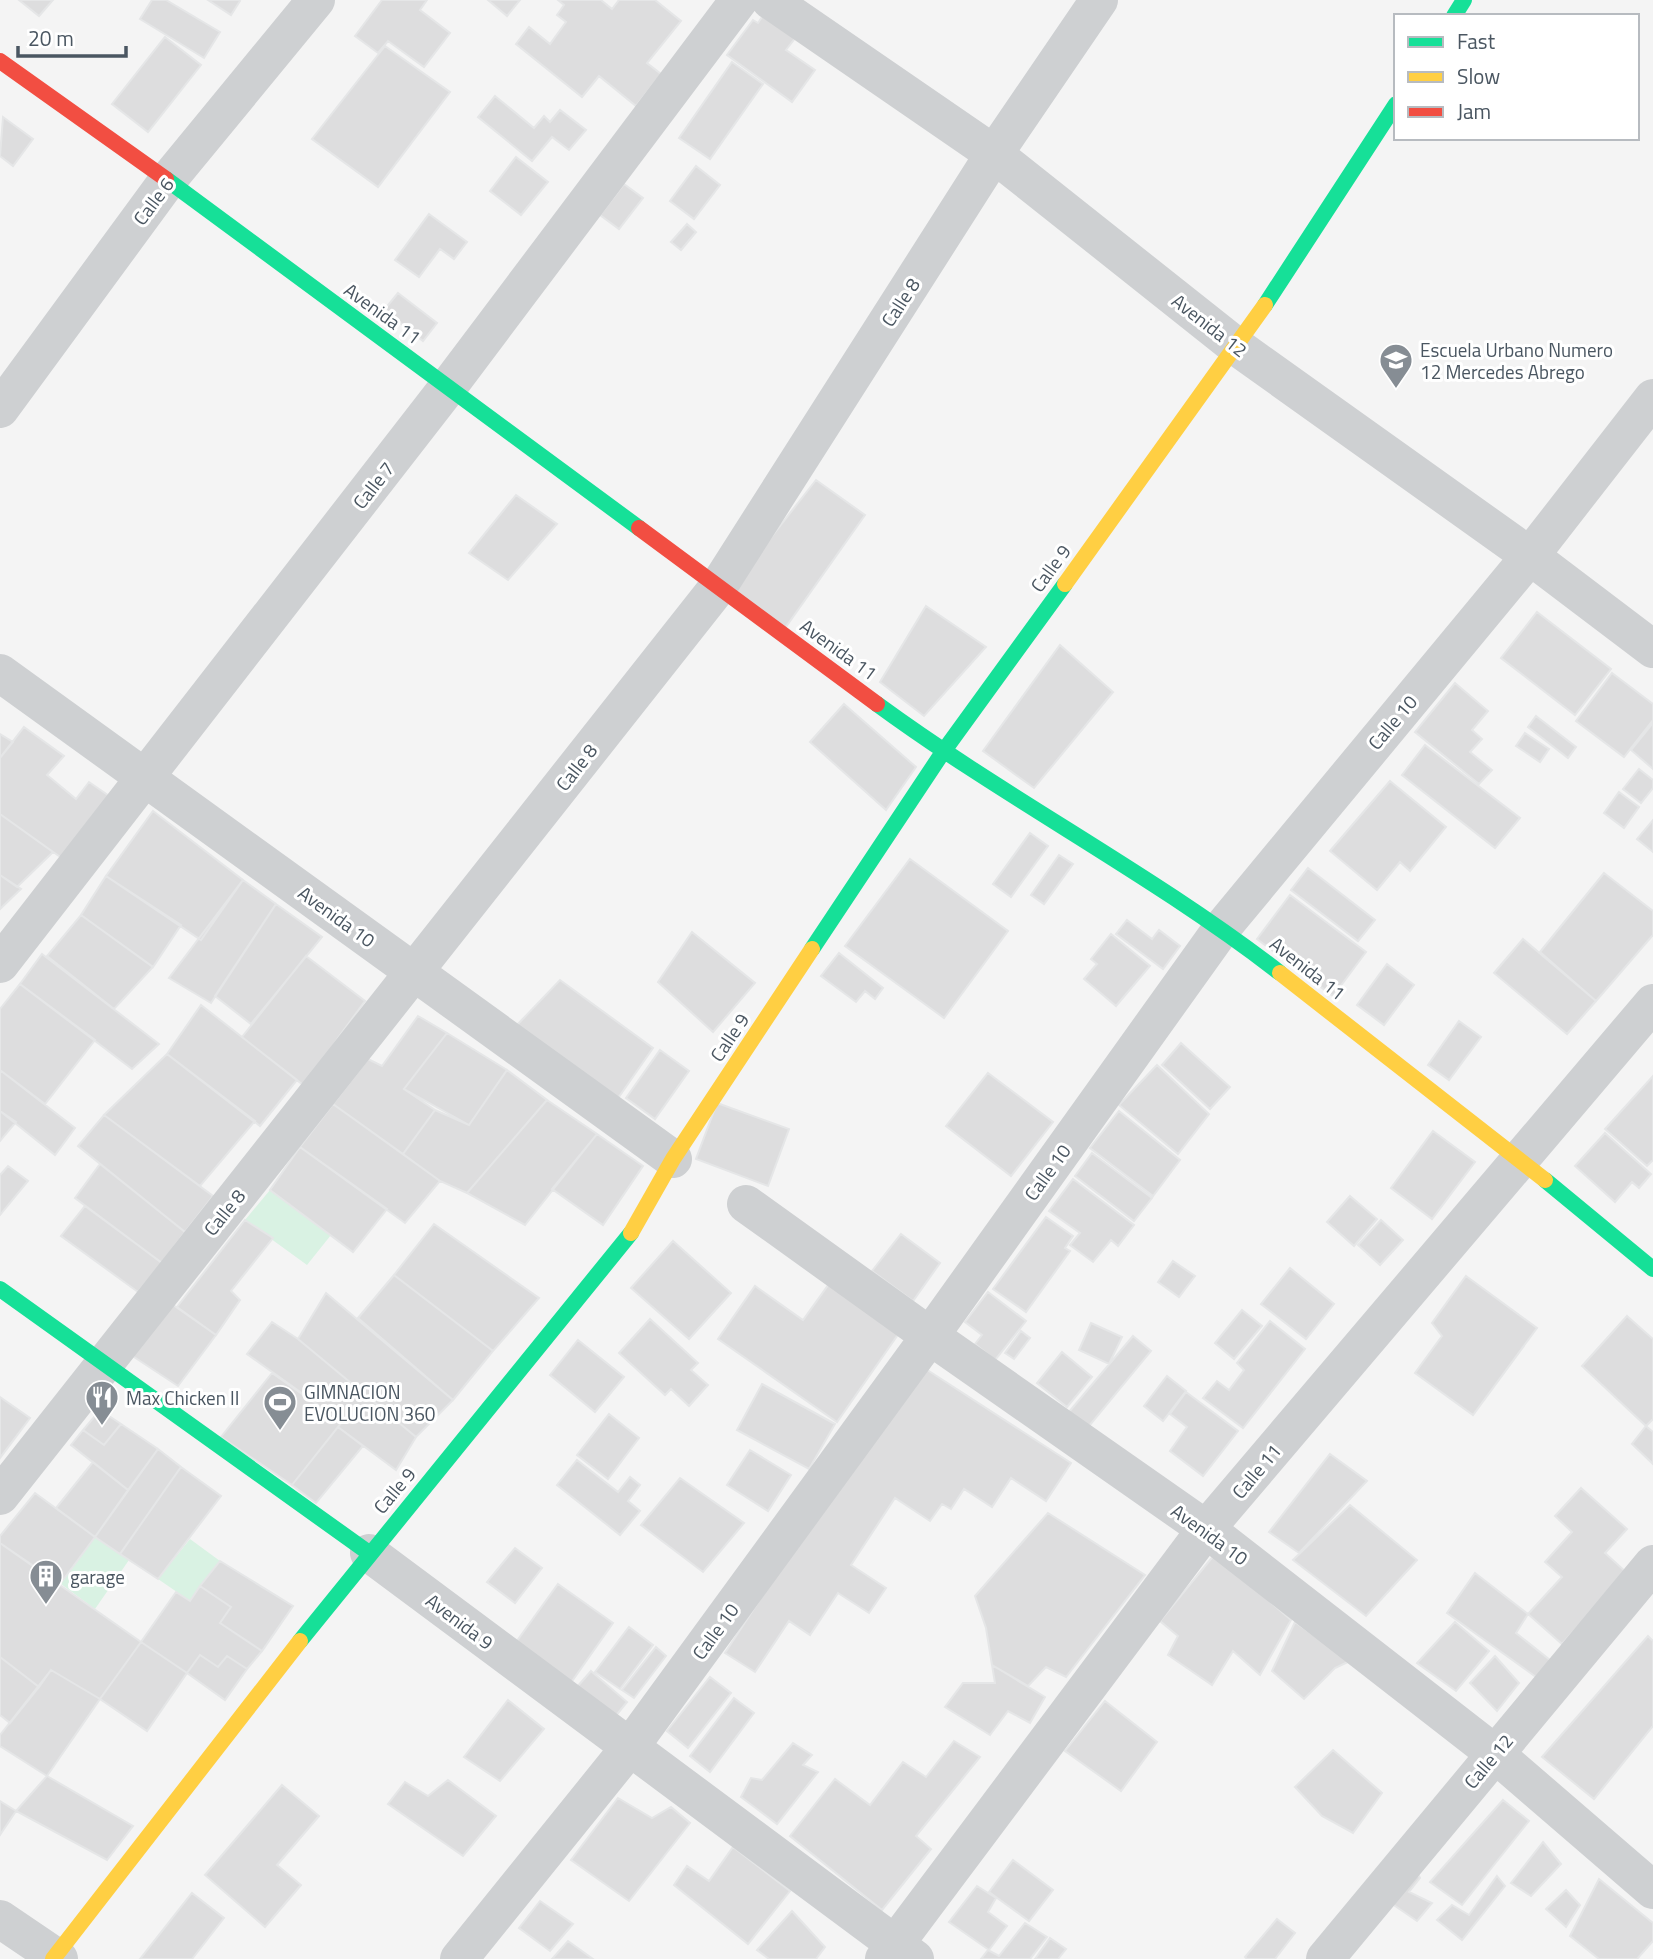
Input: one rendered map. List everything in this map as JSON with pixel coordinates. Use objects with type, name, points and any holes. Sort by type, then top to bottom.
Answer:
[{"type":"street","name":"Calle 6","points":[[0,409],[168,180],[316,0]]},
{"type":"street","name":"Calle 7","points":[[0,964],[448,387],[739,0]]},
{"type":"street","name":"Avenida 12","points":[[769,0],[994,154],[1237,347],[1530,556],[1653,649]]},
{"type":"street","name":"Calle 8","points":[[0,1496],[718,587],[994,154],[1099,0]]},
{"type":"street","name":"Avenida 11","points":[[0,61],[168,180],[943,752],[1222,928],[1520,1159],[1653,1269]]},
{"type":"street","name":"Calle 9","points":[[56,1958],[369,1553],[627,1240],[673,1159],[943,752],[1237,347],[1394,107]]},
{"type":"street","name":"Calle 10","points":[[459,1959],[630,1747],[930,1336],[1222,928],[1530,556],[1653,398]]},
{"type":"street","name":"Avenida 10","points":[[0,673],[673,1159]]},
{"type":"street","name":"Calle 11","points":[[898,1954],[1206,1529],[1653,1003]]},
{"type":"street","name":"Avenida 10","points":[[746,1204],[1206,1529],[1494,1752],[1653,1890]]},
{"type":"street","name":"Avenida 9","points":[[0,1289],[369,1553],[630,1747],[898,1954]]},
{"type":"street","name":"Calle 12","points":[[1325,1959],[1494,1752],[1653,1564]]},
{"type":"street","points":[[0,1919],[56,1958]]},
{"type":"green space","points":[[270,1190],[331,1235],[307,1265],[245,1220]]},
{"type":"green space","points":[[95,1537],[129,1560],[95,1609],[61,1584]]},
{"type":"green space","points":[[190,1539],[220,1561],[190,1601],[158,1579]]},
{"type":"building","points":[[19,0],[53,0],[39,16]]},
{"type":"building","points":[[152,0],[166,0],[220,32],[204,58],[140,19]]},
{"type":"building","points":[[208,0],[239,0],[240,1],[231,15]]},
{"type":"building","points":[[382,0],[427,0],[420,10],[450,33],[424,67],[388,41],[378,53],[355,36]]},
{"type":"building","points":[[488,0],[520,0],[507,16]]},
{"type":"building","points":[[558,0],[601,0],[612,9],[619,0],[655,0],[681,21],[647,63],[661,74],[636,106],[599,76],[582,97],[516,44],[529,27],[550,44],[566,22],[557,15],[564,5]]},
{"type":"building","points":[[764,14],[796,37],[786,50],[815,70],[792,102],[727,55],[753,20],[758,23]]},
{"type":"building","points":[[165,37],[201,65],[148,132],[112,104]]},
{"type":"building","points":[[385,46],[450,92],[378,187],[312,139]]},
{"type":"building","points":[[732,62],[763,84],[710,159],[679,138]]},
{"type":"building","points":[[495,96],[534,128],[544,116],[550,122],[560,110],[586,130],[569,150],[552,137],[532,161],[478,117]]},
{"type":"building","points":[[3,117],[33,139],[13,166],[0,156]]},
{"type":"building","points":[[516,157],[548,182],[521,215],[490,191]]},
{"type":"building","points":[[696,166],[720,185],[694,219],[670,201]]},
{"type":"building","points":[[624,184],[643,198],[619,229],[600,215]]},
{"type":"building","points":[[429,214],[467,242],[454,259],[440,249],[419,277],[395,260]]},
{"type":"building","points":[[687,224],[696,232],[681,250],[671,242]]},
{"type":"building","points":[[398,293],[437,323],[423,341],[384,310]]},
{"type":"building","points":[[816,480],[865,515],[783,631],[729,591]]},
{"type":"building","points":[[516,495],[557,524],[508,580],[469,553]]},
{"type":"building","points":[[926,606],[986,647],[924,716],[880,682]]},
{"type":"building","points":[[1537,612],[1611,669],[1575,715],[1501,658]]},
{"type":"building","points":[[1060,645],[1113,692],[1034,788],[983,751]]},
{"type":"building","points":[[1612,673],[1653,704],[1653,720],[1624,757],[1576,721]]},
{"type":"building","points":[[1455,683],[1488,711],[1472,730],[1482,739],[1470,752],[1492,770],[1479,784],[1415,732]]},
{"type":"building","points":[[844,704],[916,767],[886,810],[810,742]]},
{"type":"building","points":[[1536,716],[1576,747],[1568,758],[1528,727]]},
{"type":"building","points":[[1653,723],[1653,769],[1631,750]]},
{"type":"building","points":[[24,727],[64,756],[47,775],[76,799],[89,782],[112,798],[63,859],[0,814],[0,758]]},
{"type":"building","points":[[1525,733],[1549,749],[1540,762],[1516,746]]},
{"type":"building","points":[[0,734],[13,742],[0,758]]},
{"type":"building","points":[[1425,745],[1520,818],[1495,848],[1402,775]]},
{"type":"building","points":[[1639,769],[1653,780],[1653,788],[1641,803],[1623,789]]},
{"type":"building","points":[[1390,781],[1446,827],[1410,871],[1400,862],[1377,890],[1330,851]]},
{"type":"building","points":[[1619,792],[1639,807],[1624,828],[1604,813]]},
{"type":"building","points":[[153,811],[243,880],[201,940],[106,876]]},
{"type":"building","points":[[0,814],[53,852],[17,887],[0,875]]},
{"type":"building","points":[[1653,820],[1653,852],[1637,839]]},
{"type":"building","points":[[1030,833],[1048,846],[1011,897],[993,884]]},
{"type":"building","points":[[1059,855],[1073,864],[1044,904],[1031,895]]},
{"type":"building","points":[[910,859],[1008,931],[944,1018],[845,946]]},
{"type":"building","points":[[1308,868],[1375,920],[1358,941],[1291,890]]},
{"type":"building","points":[[1604,873],[1653,911],[1653,935],[1596,1001],[1540,952]]},
{"type":"building","points":[[0,875],[21,889],[0,909]]},
{"type":"building","points":[[106,876],[181,925],[153,967],[81,915]]},
{"type":"building","points":[[243,880],[276,904],[211,1003],[169,978]]},
{"type":"building","points":[[1290,895],[1366,952],[1333,996],[1257,939]]},
{"type":"building","points":[[276,904],[322,937],[251,1024],[215,996]]},
{"type":"building","points":[[81,915],[153,967],[114,1009],[47,956]]},
{"type":"building","points":[[1127,920],[1152,939],[1159,930],[1180,946],[1163,969],[1116,934]]},
{"type":"building","points":[[692,932],[755,983],[713,1032],[658,982]]},
{"type":"building","points":[[1111,934],[1150,966],[1116,1006],[1084,979],[1097,964],[1091,959]]},
{"type":"building","points":[[1523,939],[1596,1001],[1567,1034],[1494,973]]},
{"type":"building","points":[[839,953],[883,988],[875,999],[865,991],[856,1002],[821,976]]},
{"type":"building","points":[[42,954],[159,1044],[132,1069],[20,984]]},
{"type":"building","points":[[306,956],[365,1001],[307,1088],[242,1037]]},
{"type":"building","points":[[1387,964],[1414,985],[1384,1025],[1357,1005]]},
{"type":"building","points":[[560,980],[653,1048],[616,1101],[517,1025]]},
{"type":"building","points":[[20,984],[95,1040],[45,1104],[0,1070],[0,1009]]},
{"type":"building","points":[[201,1005],[297,1080],[260,1126],[167,1054]]},
{"type":"building","points":[[418,1016],[447,1033],[404,1089],[435,1110],[403,1154],[333,1104],[368,1059],[382,1066]]},
{"type":"building","points":[[1459,1021],[1481,1037],[1449,1080],[1428,1065]]},
{"type":"building","points":[[447,1033],[507,1070],[469,1125],[404,1089]]},
{"type":"building","points":[[1181,1043],[1230,1087],[1210,1109],[1162,1065]]},
{"type":"building","points":[[660,1050],[689,1071],[655,1119],[626,1098]]},
{"type":"building","points":[[167,1054],[255,1121],[200,1186],[104,1115]]},
{"type":"building","points":[[1157,1065],[1209,1114],[1178,1154],[1119,1105]]},
{"type":"building","points":[[0,1070],[75,1128],[55,1155],[0,1111]]},
{"type":"building","points":[[507,1070],[547,1100],[467,1193],[440,1181],[403,1154],[435,1110],[469,1125]]},
{"type":"building","points":[[988,1073],[1053,1122],[1011,1176],[946,1126]]},
{"type":"building","points":[[1653,1076],[1653,1160],[1647,1166],[1605,1129]]},
{"type":"building","points":[[547,1100],[597,1134],[525,1225],[467,1193]]},
{"type":"building","points":[[717,1103],[789,1129],[768,1186],[696,1159]]},
{"type":"building","points":[[333,1104],[440,1181],[405,1223],[300,1147]]},
{"type":"building","points":[[0,1111],[16,1122],[0,1141]]},
{"type":"building","points":[[1119,1111],[1180,1160],[1153,1196],[1090,1148]]},
{"type":"building","points":[[104,1115],[213,1196],[185,1232],[78,1146]]},
{"type":"building","points":[[1433,1131],[1475,1162],[1432,1219],[1391,1188]]},
{"type":"building","points":[[1605,1133],[1651,1174],[1639,1188],[1632,1182],[1615,1202],[1575,1166]]},
{"type":"building","points":[[597,1134],[643,1166],[603,1225],[552,1189]]},
{"type":"building","points":[[300,1147],[387,1209],[353,1252],[270,1190]]},
{"type":"building","points":[[1092,1153],[1152,1198],[1134,1221],[1075,1176]]},
{"type":"building","points":[[100,1164],[185,1232],[162,1263],[75,1198]]},
{"type":"building","points":[[8,1166],[28,1181],[0,1215],[0,1175]]},
{"type":"building","points":[[1073,1179],[1134,1225],[1118,1246],[1111,1240],[1093,1262],[1070,1245],[1080,1233],[1049,1211]]},
{"type":"building","points":[[1350,1196],[1377,1219],[1354,1246],[1327,1222]]},
{"type":"building","points":[[85,1206],[162,1263],[138,1292],[61,1236]]},
{"type":"building","points":[[1046,1217],[1073,1236],[1065,1248],[1070,1251],[1026,1312],[993,1289]]},
{"type":"building","points":[[245,1220],[273,1238],[231,1291],[240,1300],[216,1335],[177,1307]]},
{"type":"building","points":[[1381,1220],[1403,1240],[1380,1265],[1358,1245]]},
{"type":"building","points":[[434,1224],[539,1298],[493,1351],[394,1275]]},
{"type":"building","points":[[901,1234],[940,1263],[913,1301],[872,1271]]},
{"type":"building","points":[[673,1241],[731,1293],[689,1339],[631,1288]]},
{"type":"building","points":[[1173,1261],[1195,1276],[1179,1297],[1158,1282]]},
{"type":"building","points":[[1290,1268],[1334,1304],[1306,1339],[1261,1304]]},
{"type":"building","points":[[394,1275],[493,1351],[453,1400],[358,1318]]},
{"type":"building","points":[[1466,1276],[1537,1328],[1473,1415],[1415,1373],[1442,1336],[1432,1323]]},
{"type":"building","points":[[834,1277],[904,1326],[837,1422],[718,1339],[755,1286],[803,1320]]},
{"type":"building","points":[[988,1292],[1026,1321],[995,1360],[975,1344],[982,1335],[965,1322]]},
{"type":"building","points":[[326,1293],[453,1400],[416,1437],[298,1339]]},
{"type":"building","points":[[166,1300],[216,1335],[178,1386],[128,1353]]},
{"type":"building","points":[[1242,1310],[1262,1326],[1234,1359],[1215,1343]]},
{"type":"building","points":[[1627,1316],[1653,1339],[1653,1419],[1646,1426],[1582,1366]]},
{"type":"building","points":[[650,1319],[698,1363],[691,1370],[708,1385],[689,1406],[671,1389],[665,1395],[619,1353]]},
{"type":"building","points":[[1270,1321],[1305,1349],[1243,1428],[1203,1398],[1217,1381],[1229,1390],[1244,1370],[1237,1363]]},
{"type":"building","points":[[272,1322],[298,1339],[416,1437],[396,1470],[338,1427],[342,1422],[247,1354]]},
{"type":"building","points":[[1091,1323],[1122,1337],[1109,1364],[1079,1350]]},
{"type":"building","points":[[1021,1331],[1030,1338],[1014,1359],[1005,1353]]},
{"type":"building","points":[[1133,1336],[1151,1351],[1085,1431],[1063,1419]]},
{"type":"building","points":[[578,1340],[624,1377],[595,1412],[550,1375]]},
{"type":"building","points":[[1062,1352],[1092,1377],[1067,1407],[1037,1383]]},
{"type":"building","points":[[915,1362],[1071,1463],[1046,1501],[1011,1478],[992,1507],[964,1489],[951,1509],[942,1504],[930,1521],[895,1498],[851,1565],[886,1588],[869,1613],[838,1593],[810,1635],[789,1621],[755,1672],[725,1653]]},
{"type":"building","name":"GIMNACION EVOLUCION 360","points":[[272,1373],[342,1422],[292,1485],[221,1437]]},
{"type":"building","points":[[1167,1376],[1186,1391],[1163,1421],[1144,1406]]},
{"type":"building","points":[[762,1384],[835,1424],[809,1469],[737,1430]]},
{"type":"building","points":[[1186,1392],[1238,1431],[1203,1476],[1170,1451],[1187,1427],[1170,1414]]},
{"type":"building","points":[[0,1397],[30,1418],[0,1458]]},
{"type":"building","name":"Max Chicken II","points":[[100,1410],[121,1424],[104,1445],[83,1430]]},
{"type":"building","points":[[609,1414],[639,1438],[608,1479],[577,1455]]},
{"type":"building","points":[[121,1424],[158,1449],[128,1490],[71,1445],[83,1430],[104,1445]]},
{"type":"building","points":[[1646,1426],[1653,1432],[1653,1464],[1632,1444]]},
{"type":"building","points":[[338,1427],[363,1446],[316,1503],[292,1485]]},
{"type":"building","points":[[158,1449],[181,1467],[120,1554],[95,1537]]},
{"type":"building","points":[[750,1450],[791,1475],[768,1511],[727,1485]]},
{"type":"building","points":[[1330,1454],[1367,1481],[1299,1553],[1269,1532]]},
{"type":"building","points":[[577,1460],[618,1492],[630,1477],[640,1485],[628,1501],[640,1511],[620,1535],[557,1485]]},
{"type":"building","points":[[93,1462],[128,1490],[95,1537],[56,1508]]},
{"type":"building","points":[[181,1467],[221,1496],[158,1579],[120,1554]]},
{"type":"building","points":[[680,1478],[744,1523],[703,1572],[641,1525]]},
{"type":"building","points":[[1581,1488],[1627,1529],[1605,1553],[1627,1573],[1562,1644],[1528,1614],[1562,1577],[1545,1562],[1572,1532],[1555,1516]]},
{"type":"building","points":[[35,1493],[95,1537],[60,1584],[0,1543],[0,1536]]},
{"type":"building","points":[[1350,1505],[1417,1560],[1366,1616],[1293,1560]]},
{"type":"building","points":[[1048,1513],[1145,1575],[1066,1677],[1046,1667],[1028,1686],[992,1665],[986,1628],[975,1596]]},
{"type":"building","name":"garage","points":[[0,1543],[141,1642],[100,1699],[51,1670],[39,1687],[0,1657]]},
{"type":"building","points":[[515,1548],[542,1568],[515,1603],[487,1582]]},
{"type":"building","points":[[1215,1554],[1291,1620],[1260,1675],[1233,1651],[1212,1685],[1168,1655],[1178,1636],[1160,1621]]},
{"type":"building","points":[[220,1561],[293,1606],[262,1651],[220,1623],[231,1607],[200,1586]]},
{"type":"building","points":[[1475,1573],[1528,1614],[1516,1633],[1555,1664],[1536,1677],[1447,1613]]},
{"type":"building","points":[[558,1584],[613,1623],[570,1684],[514,1645]]},
{"type":"building","points":[[200,1586],[231,1607],[220,1623],[262,1651],[247,1669],[227,1656],[218,1667],[200,1655],[187,1673],[141,1642],[176,1592],[190,1601]]},
{"type":"building","points":[[1295,1622],[1350,1661],[1335,1668],[1304,1699],[1272,1671]]},
{"type":"building","points":[[1455,1622],[1489,1651],[1456,1691],[1417,1663]]},
{"type":"building","points":[[629,1627],[653,1645],[620,1689],[595,1672]]},
{"type":"building","points":[[1648,1636],[1653,1641],[1653,1726],[1594,1799],[1542,1757]]},
{"type":"building","points":[[141,1642],[187,1673],[147,1731],[100,1699]]},
{"type":"building","points":[[656,1647],[666,1656],[634,1698],[622,1690]]},
{"type":"building","points":[[200,1655],[218,1667],[227,1656],[247,1669],[225,1700],[187,1673]]},
{"type":"building","points":[[1495,1656],[1519,1683],[1497,1711],[1470,1683]]},
{"type":"building","points":[[0,1657],[39,1687],[10,1723],[0,1715]]},
{"type":"building","points":[[992,1665],[1045,1697],[1030,1723],[1008,1711],[990,1735],[945,1707],[963,1683],[995,1683]]},
{"type":"building","points":[[51,1670],[100,1699],[47,1776],[0,1746],[0,1735]]},
{"type":"building","points":[[591,1671],[627,1702],[614,1718],[577,1687]]},
{"type":"building","points":[[710,1677],[731,1693],[688,1748],[667,1731]]},
{"type":"building","points":[[734,1698],[754,1713],[710,1772],[690,1756]]},
{"type":"building","points":[[508,1700],[544,1729],[500,1781],[464,1757]]},
{"type":"building","points":[[1105,1701],[1157,1742],[1121,1791],[1065,1751]]},
{"type":"building","points":[[954,1741],[980,1757],[916,1836],[931,1849],[882,1910],[790,1836],[835,1779],[870,1805],[903,1762],[926,1777]]},
{"type":"building","points":[[793,1743],[812,1755],[803,1765],[818,1772],[777,1824],[741,1797],[751,1778],[762,1780]]},
{"type":"building","points":[[1333,1750],[1382,1793],[1353,1833],[1322,1816],[1295,1787]]},
{"type":"building","points":[[47,1776],[133,1826],[107,1860],[16,1811]]},
{"type":"building","points":[[448,1780],[496,1816],[463,1856],[388,1804],[405,1782],[428,1796]]},
{"type":"building","points":[[282,1785],[319,1816],[277,1865],[301,1885],[265,1927],[205,1875]]},
{"type":"building","points":[[618,1798],[652,1818],[671,1807],[690,1823],[629,1901],[571,1860]]},
{"type":"building","points":[[1503,1800],[1529,1821],[1462,1905],[1430,1882]]},
{"type":"building","points":[[0,1801],[16,1811],[0,1835]]},
{"type":"building","points":[[1543,1842],[1561,1864],[1531,1896],[1511,1883]]},
{"type":"building","points":[[733,1847],[790,1891],[748,1944],[674,1885],[687,1866],[709,1881]]},
{"type":"building","points":[[1013,1860],[1053,1890],[1029,1921],[989,1892]]},
{"type":"building","points":[[1413,1866],[1420,1878],[1409,1892],[1432,1903],[1417,1921],[1385,1899]]},
{"type":"building","points":[[1497,1876],[1505,1886],[1462,1940],[1437,1920],[1452,1905],[1469,1915]]},
{"type":"building","points":[[1599,1879],[1653,1923],[1653,1941],[1637,1959],[1599,1959],[1570,1936]]},
{"type":"building","points":[[977,1886],[996,1898],[988,1912],[1007,1926],[989,1950],[949,1922]]},
{"type":"building","points":[[1566,1890],[1580,1905],[1566,1927],[1546,1909]]},
{"type":"building","points":[[192,1893],[224,1918],[192,1959],[140,1959]]},
{"type":"building","points":[[540,1901],[573,1924],[550,1951],[519,1928]]},
{"type":"building","points":[[792,1911],[825,1947],[816,1959],[769,1959],[757,1950]]},
{"type":"building","points":[[1277,1919],[1295,1933],[1275,1959],[1247,1959],[1245,1957]]},
{"type":"building","points":[[1025,1923],[1047,1937],[1030,1959],[981,1959],[988,1950],[999,1956]]},
{"type":"building","points":[[1050,1938],[1066,1949],[1058,1959],[1035,1959]]},
{"type":"building","points":[[568,1941],[593,1959],[552,1959]]},
{"type":"traffic: fast","points":[[1455,14],[1464,0]]},
{"type":"traffic: fast","points":[[1265,305],[1394,107]]},
{"type":"traffic: fast","points":[[166,179],[639,528]]},
{"type":"traffic: fast","points":[[812,949],[943,752],[1065,584]]},
{"type":"traffic: fast","points":[[877,704],[977,773],[1181,903],[1280,973]]},
{"type":"traffic: fast","points":[[1545,1180],[1653,1269]]},
{"type":"traffic: fast","points":[[300,1641],[631,1233]]},
{"type":"traffic: fast","points":[[0,1289],[369,1553]]},
{"type":"traffic: slow","points":[[1065,584],[1265,305]]},
{"type":"traffic: slow","points":[[631,1233],[673,1159],[812,949]]},
{"type":"traffic: slow","points":[[1280,973],[1545,1180]]},
{"type":"traffic: slow","points":[[53,1959],[300,1641]]},
{"type":"traffic: jam","points":[[0,61],[166,179]]},
{"type":"traffic: jam","points":[[639,528],[877,704]]},
{"type":"place","name":"Escuela Urbano Numero 12 Mercedes Abrego","points":[[1396,390]]},
{"type":"place","name":"Max Chicken II","points":[[102,1427]]},
{"type":"place","name":"GIMNACION EVOLUCION 360","points":[[280,1432]]},
{"type":"place","name":"garage","points":[[46,1606]]}]
